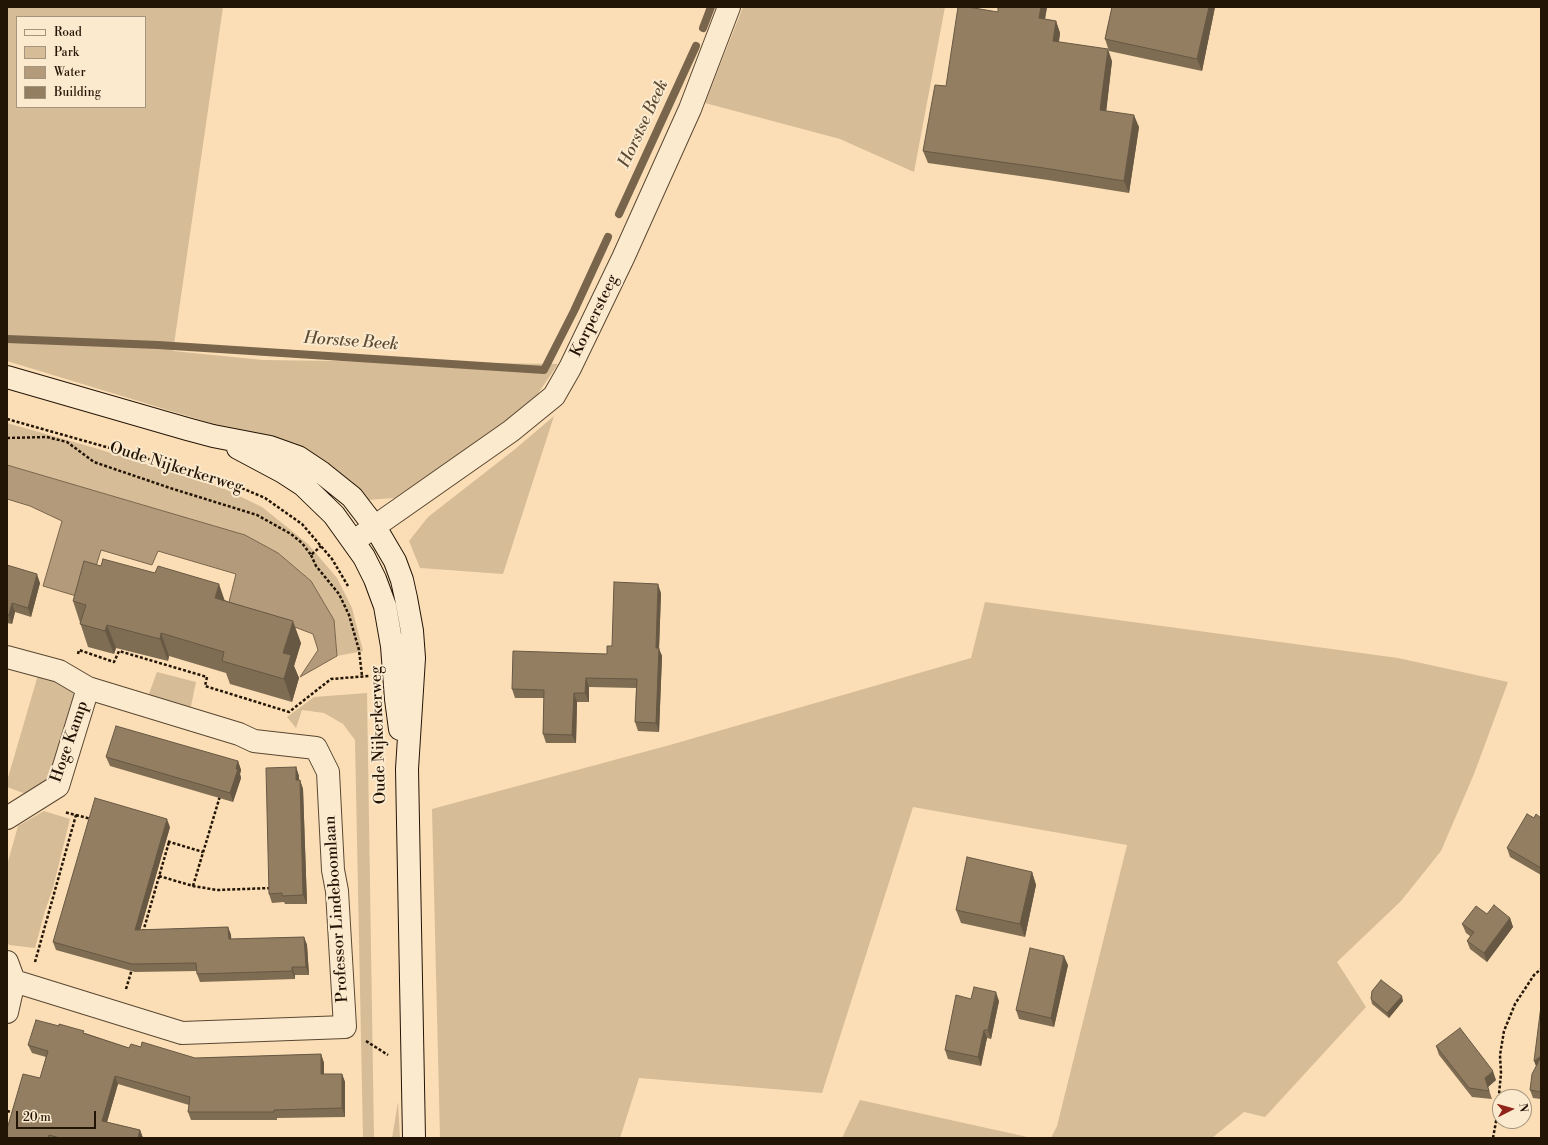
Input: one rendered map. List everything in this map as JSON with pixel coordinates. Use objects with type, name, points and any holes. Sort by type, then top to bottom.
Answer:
[{"type":"street","name":"Korpersteeg","points":[[354,542],[511,432],[554,396],[570,368],[626,250],[690,109],[729,7]]},
{"type":"street","name":"Oude Nijkerkerweg","points":[[7,376],[213,436],[270,447],[298,457],[338,484],[352,497],[375,527],[394,561],[402,580],[412,631],[414,658],[407,769],[414,1138]]},
{"type":"street","name":"Oude Nijkerkerweg","points":[[213,436],[284,472],[303,485],[334,515],[364,557],[376,579],[386,606],[392,646],[396,699],[407,769]]},
{"type":"street","name":"Professor Lindeboomlaan","points":[[7,657],[59,671],[88,688],[239,734],[254,741],[316,748],[328,772],[332,870],[337,891],[345,1027],[182,1033],[118,1014],[17,976]]},
{"type":"street","name":"Hoge Kamp","points":[[7,818],[58,786],[88,688]]},
{"type":"street","points":[[7,1012],[17,976]]},
{"type":"path","name":"Oude Nijkerkerweg","points":[[7,419],[223,480],[265,498],[302,524],[332,558],[352,593]]},
{"type":"path","points":[[7,438],[47,437],[67,442],[94,462],[170,488],[257,514],[291,534],[302,543],[311,555],[316,566],[339,594],[349,615],[359,650],[362,676]]},
{"type":"path","points":[[311,555],[321,546]]},
{"type":"path","points":[[69,677],[79,650],[114,662],[118,651],[207,677],[205,686],[289,712],[331,680],[373,676]]},
{"type":"path","name":"Oude Nijkerkerweg","points":[[380,738],[381,762]]},
{"type":"path","points":[[193,886],[221,793]]},
{"type":"path","points":[[28,804],[98,821]]},
{"type":"path","points":[[17,976],[36,954],[76,815]]},
{"type":"path","points":[[162,840],[203,852]]},
{"type":"path","points":[[141,937],[169,842]]},
{"type":"path","points":[[159,876],[193,886],[217,890],[273,888]]},
{"type":"path","points":[[118,1014],[132,968]]},
{"type":"path","points":[[1493,1138],[1497,1116],[1500,1055],[1504,1031],[1515,1004],[1534,975],[1541,969]]},
{"type":"path","points":[[388,1048],[388,1056]]},
{"type":"path","points":[[7,1111],[14,1113]]},
{"type":"green space","points":[[7,7],[223,7],[173,351],[263,360],[558,364],[535,398],[499,428],[394,498],[368,500],[230,429],[7,361]]},
{"type":"green space","points":[[743,7],[945,7],[914,172],[840,139],[705,103]]},
{"type":"green space","points":[[554,416],[503,574],[420,568],[409,541],[428,517],[514,450]]},
{"type":"green space","points":[[7,423],[95,448],[225,489],[262,507],[308,544],[337,578],[352,608],[363,651],[337,656],[334,620],[311,581],[278,553],[245,535],[7,465]]},
{"type":"green space","points":[[985,602],[1398,658],[1508,682],[1474,774],[1441,851],[1401,901],[1337,962],[1366,1007],[1265,1117],[1244,1112],[1212,1138],[1051,1138],[1057,1126],[1127,845],[913,807],[822,1093],[639,1078],[620,1138],[440,1138],[432,809],[670,745],[971,658]]},
{"type":"green space","points":[[157,672],[196,682],[190,711],[147,699]]},
{"type":"green space","points":[[38,675],[69,684],[74,696],[71,714],[51,780],[26,794],[7,787],[7,781]]},
{"type":"green space","points":[[367,693],[374,1138],[363,1138],[355,740],[343,724],[324,713],[302,710],[296,728],[287,717],[314,697]]},
{"type":"green space","points":[[44,811],[70,819],[53,888],[35,948],[9,945],[7,941],[7,865],[18,826]]},
{"type":"green space","points":[[860,1100],[1032,1138],[842,1138]]},
{"type":"green space","points":[[398,1102],[400,1138],[392,1138]]},
{"type":"water","points":[[7,465],[245,535],[278,553],[311,581],[334,620],[337,656],[300,677],[318,650],[313,634],[229,602],[236,574],[158,551],[152,565],[101,550],[86,599],[43,586],[62,521],[30,506],[7,499]]},
{"type":"building","points":[[958,7],[968,7],[998,12],[998,7],[1041,7],[1039,18],[1056,21],[1053,41],[1108,49],[1100,110],[1134,115],[1124,181],[923,151],[935,85],[946,86]]},
{"type":"building","points":[[1112,7],[1209,7],[1197,59],[1105,39]]},
{"type":"building","points":[[103,559],[155,573],[158,566],[219,584],[215,598],[293,621],[283,653],[291,655],[284,679],[222,661],[224,652],[161,633],[160,639],[107,625],[105,631],[80,624],[86,605],[73,601],[84,561],[101,566]]},
{"type":"building","points":[[7,565],[37,574],[28,608],[12,603],[9,615],[7,615]]},
{"type":"building","points":[[614,582],[658,584],[656,648],[659,648],[656,723],[635,722],[637,679],[586,678],[585,693],[574,693],[572,735],[543,734],[544,690],[512,689],[513,651],[607,654],[607,646],[612,646]]},
{"type":"building","points":[[116,726],[238,761],[236,769],[238,769],[230,793],[106,757]]},
{"type":"building","points":[[296,767],[296,780],[300,780],[303,895],[282,896],[282,893],[269,894],[266,768]]},
{"type":"building","points":[[95,798],[167,819],[135,930],[228,927],[229,939],[304,937],[306,967],[292,967],[292,971],[197,974],[196,963],[132,964],[53,942]]},
{"type":"building","points":[[1527,814],[1534,818],[1536,814],[1541,818],[1541,868],[1507,848]]},
{"type":"building","points":[[967,857],[1032,872],[1020,924],[956,910]]},
{"type":"building","points":[[1494,905],[1510,918],[1484,953],[1467,941],[1474,932],[1462,924],[1476,906],[1487,914]]},
{"type":"building","points":[[1030,948],[1064,956],[1051,1018],[1016,1010]]},
{"type":"building","points":[[1381,980],[1402,996],[1387,1013],[1371,999],[1372,991]]},
{"type":"building","points":[[974,987],[996,992],[988,1030],[984,1030],[978,1057],[945,1050],[956,995],[971,999]]},
{"type":"building","points":[[1541,1006],[1541,1056],[1534,1061]]},
{"type":"building","points":[[36,1020],[59,1026],[59,1024],[84,1031],[83,1033],[129,1048],[131,1044],[141,1047],[142,1042],[195,1058],[321,1054],[321,1074],[342,1074],[342,1108],[274,1110],[274,1112],[188,1112],[190,1097],[115,1076],[102,1121],[140,1130],[138,1138],[60,1138],[49,1135],[48,1138],[7,1138],[7,1129],[23,1074],[40,1078],[48,1051],[28,1045]]},
{"type":"building","points":[[1460,1028],[1493,1071],[1485,1078],[1489,1091],[1469,1088],[1436,1046]]},
{"type":"building","points":[[1541,1057],[1541,1092],[1530,1089],[1532,1074]]},
{"type":"waterway","name":"Horstse Beek","points":[[703,28],[711,7]]},
{"type":"waterway","name":"Horstse Beek","points":[[619,214],[696,46]]},
{"type":"waterway","name":"Horstse Beek","points":[[7,339],[158,345],[544,370],[574,311],[608,237]]}]
